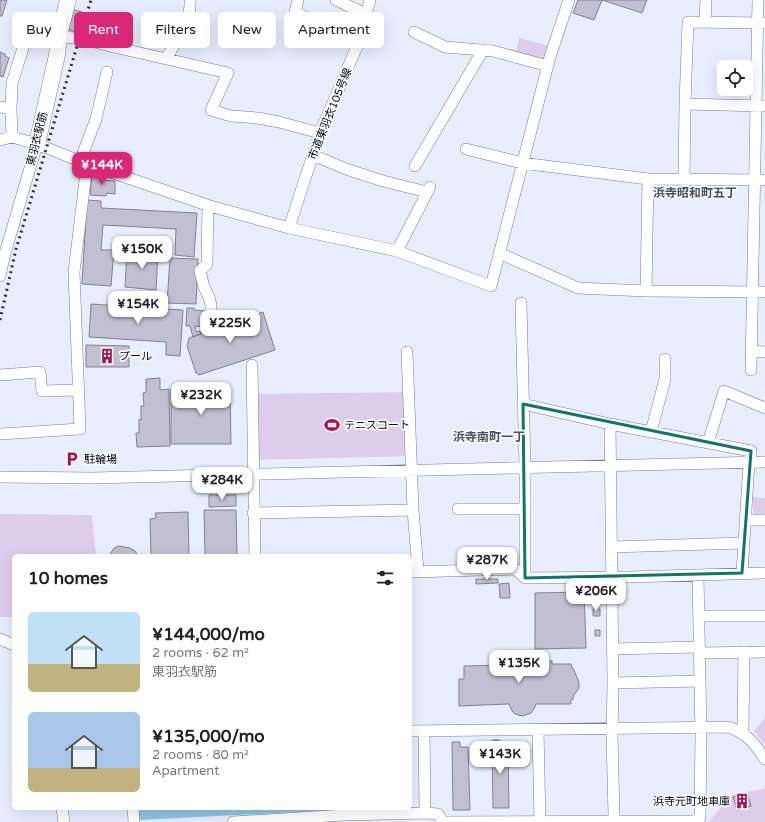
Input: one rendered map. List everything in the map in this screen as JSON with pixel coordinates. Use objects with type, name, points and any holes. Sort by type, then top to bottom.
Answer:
[{"type":"street","name":"東羽衣駅筋","points":[[65,12],[68,0]]},
{"type":"street","points":[[166,58],[184,26],[191,5],[190,0]]},
{"type":"street","points":[[295,12],[298,0]]},
{"type":"street","points":[[336,0],[362,12]]},
{"type":"street","name":"市道東羽衣105号線","points":[[367,12],[370,0]]},
{"type":"street","points":[[0,140],[12,137],[37,144],[84,163],[208,205],[289,228],[397,251],[491,286],[550,57],[569,0]]},
{"type":"street","points":[[705,22],[706,0]]},
{"type":"street","points":[[751,370],[754,180],[760,106],[761,23],[758,0]]},
{"type":"street","points":[[684,179],[688,22],[761,23]]},
{"type":"street","points":[[414,32],[445,47],[492,51],[548,66]]},
{"type":"street","points":[[66,36],[228,73],[211,110],[231,116],[258,118],[279,122],[320,133]]},
{"type":"street","points":[[12,137],[5,108],[23,48]]},
{"type":"street","name":"東羽衣駅筋","points":[[0,276],[4,257],[37,144],[58,48]]},
{"type":"street","name":"市道東羽衣105号線","points":[[289,228],[320,133],[356,48]]},
{"type":"street","points":[[415,166],[483,50]]},
{"type":"street","points":[[0,434],[80,430],[74,272],[84,163],[107,72]]},
{"type":"street","points":[[685,104],[760,106]]},
{"type":"street","points":[[466,149],[522,163],[648,179],[765,180]]},
{"type":"street","points":[[313,155],[382,181],[429,189],[397,251]]},
{"type":"street","points":[[646,291],[648,179]]},
{"type":"street","points":[[208,205],[206,264],[200,271],[204,287],[210,297],[212,305],[211,325]]},
{"type":"street","points":[[499,253],[578,288],[646,291],[765,292]]},
{"type":"street","points":[[521,303],[526,578]]},
{"type":"street","points":[[407,352],[414,571],[515,569],[526,578],[629,577],[765,572]]},
{"type":"street","points":[[751,352],[765,352]]},
{"type":"street","points":[[651,432],[665,379],[665,359]]},
{"type":"street","points":[[252,366],[253,513],[255,554]]},
{"type":"street","points":[[0,375],[40,372],[42,391],[79,390]]},
{"type":"street","points":[[708,443],[724,391],[765,408]]},
{"type":"street","points":[[523,404],[610,424],[751,451],[742,573]]},
{"type":"street","points":[[610,424],[613,649],[612,752],[615,822]]},
{"type":"street","points":[[0,478],[92,478],[765,462]]},
{"type":"street","points":[[458,509],[525,508]]},
{"type":"street","points":[[253,513],[413,510]]},
{"type":"street","points":[[746,520],[765,520]]},
{"type":"street","points":[[612,547],[744,543]]},
{"type":"street","points":[[232,822],[275,821],[383,811],[438,814],[442,822],[687,822],[700,818],[698,575]]},
{"type":"street","points":[[699,616],[765,616]]},
{"type":"street","points":[[0,639],[12,644]]},
{"type":"street","points":[[613,649],[765,652]]},
{"type":"street","points":[[743,733],[744,652]]},
{"type":"street","points":[[613,683],[699,681]]},
{"type":"street","points":[[412,731],[729,727],[743,733],[754,744],[765,759]]},
{"type":"street","points":[[538,730],[540,822]]},
{"type":"street","points":[[424,731],[425,813]]},
{"type":"street","points":[[62,810],[64,822]]},
{"type":"street","points":[[133,810],[134,822]]},
{"type":"highlighted area","points":[[523,404],[751,451],[742,573],[525,578]]},
{"type":"shaded area","points":[[519,38],[550,46],[547,60],[516,52]]},
{"type":"shaded area","name":"テニスコート","points":[[409,392],[411,456],[256,460],[255,394]]},
{"type":"shaded area","points":[[753,497],[765,498],[765,517],[753,515]]},
{"type":"shaded area","points":[[0,514],[92,515],[96,554],[12,554],[12,617],[0,617]]},
{"type":"shaded area","points":[[765,713],[765,745],[754,731],[764,719]]},
{"type":"shaded area","points":[[765,787],[765,822],[708,822],[732,795],[763,789]]},
{"type":"water","points":[[138,810],[335,810],[139,820]]},
{"type":"building","points":[[0,0],[7,0],[2,16],[0,16]]},
{"type":"building","points":[[578,0],[602,0],[594,20],[573,13]]},
{"type":"building","points":[[602,0],[647,0],[642,13]]},
{"type":"building","points":[[74,10],[82,12],[74,12],[74,32],[68,29]]},
{"type":"building","points":[[0,52],[9,58],[3,77],[0,76]]},
{"type":"building","points":[[92,174],[100,175],[100,180],[115,181],[115,194],[107,193],[106,196],[90,195]]},
{"type":"building","points":[[87,200],[101,201],[101,208],[197,213],[194,257],[175,255],[176,229],[103,225],[101,250],[114,250],[111,286],[82,284]]},
{"type":"building","points":[[127,250],[158,252],[156,290],[125,287]]},
{"type":"building","points":[[170,258],[198,259],[196,304],[167,303]]},
{"type":"building","points":[[91,304],[183,310],[180,356],[166,355],[166,342],[89,337]]},
{"type":"building","points":[[187,308],[206,311],[205,327],[195,326],[196,332],[200,331],[201,334],[193,337],[190,326],[186,326]]},
{"type":"building","points":[[263,312],[275,350],[199,375],[196,373],[187,346],[189,338]]},
{"type":"building","name":"プール","points":[[86,345],[129,346],[129,367],[86,367]]},
{"type":"building","points":[[160,378],[160,390],[169,389],[170,446],[137,447],[136,433],[139,433],[141,406],[144,406],[143,393],[146,392],[146,379]]},
{"type":"building","points":[[230,388],[231,444],[171,444],[171,389]]},
{"type":"building","points":[[209,495],[236,495],[236,506],[209,507]]},
{"type":"building","points":[[204,510],[236,510],[237,554],[205,554]]},
{"type":"building","points":[[188,512],[189,554],[151,554],[150,519],[156,518],[155,513]]},
{"type":"building","points":[[119,546],[130,548],[137,554],[110,554],[114,548]]},
{"type":"building","points":[[476,579],[498,579],[498,583],[476,584]]},
{"type":"building","points":[[509,583],[510,598],[500,598],[499,584]]},
{"type":"building","points":[[584,592],[586,648],[535,649],[535,593]]},
{"type":"building","points":[[594,592],[599,592],[599,597],[595,597]]},
{"type":"building","points":[[594,600],[599,600],[599,607],[594,608]]},
{"type":"building","points":[[593,609],[600,609],[600,616],[593,616]]},
{"type":"building","points":[[595,630],[600,630],[600,636],[595,636]]},
{"type":"building","points":[[540,656],[540,661],[552,661],[552,664],[571,664],[579,682],[579,688],[571,700],[571,704],[536,704],[531,713],[523,716],[515,714],[509,704],[459,706],[459,679],[464,679],[464,666],[508,665],[508,657]]},
{"type":"building","points":[[492,740],[500,740],[500,746],[508,745],[509,808],[493,808]]},
{"type":"building","points":[[452,742],[460,742],[460,747],[468,747],[470,810],[453,810]]},
{"type":"building","name":"浜寺元町地車庫","points":[[747,793],[751,806],[737,810],[733,797]]},
{"type":"railway","points":[[0,320],[16,249],[91,0]]},
{"type":"place","name":"プール","points":[[107,356]]},
{"type":"place","name":"テニスコート","points":[[332,425]]},
{"type":"place","name":"駐輪場","points":[[72,459]]},
{"type":"place","name":"浜寺元町地車庫","points":[[742,801]]},
{"type":"district","name":"浜寺昭和町五丁","points":[[695,193]]},
{"type":"district","name":"浜寺南町一丁","points":[[489,437]]}]
